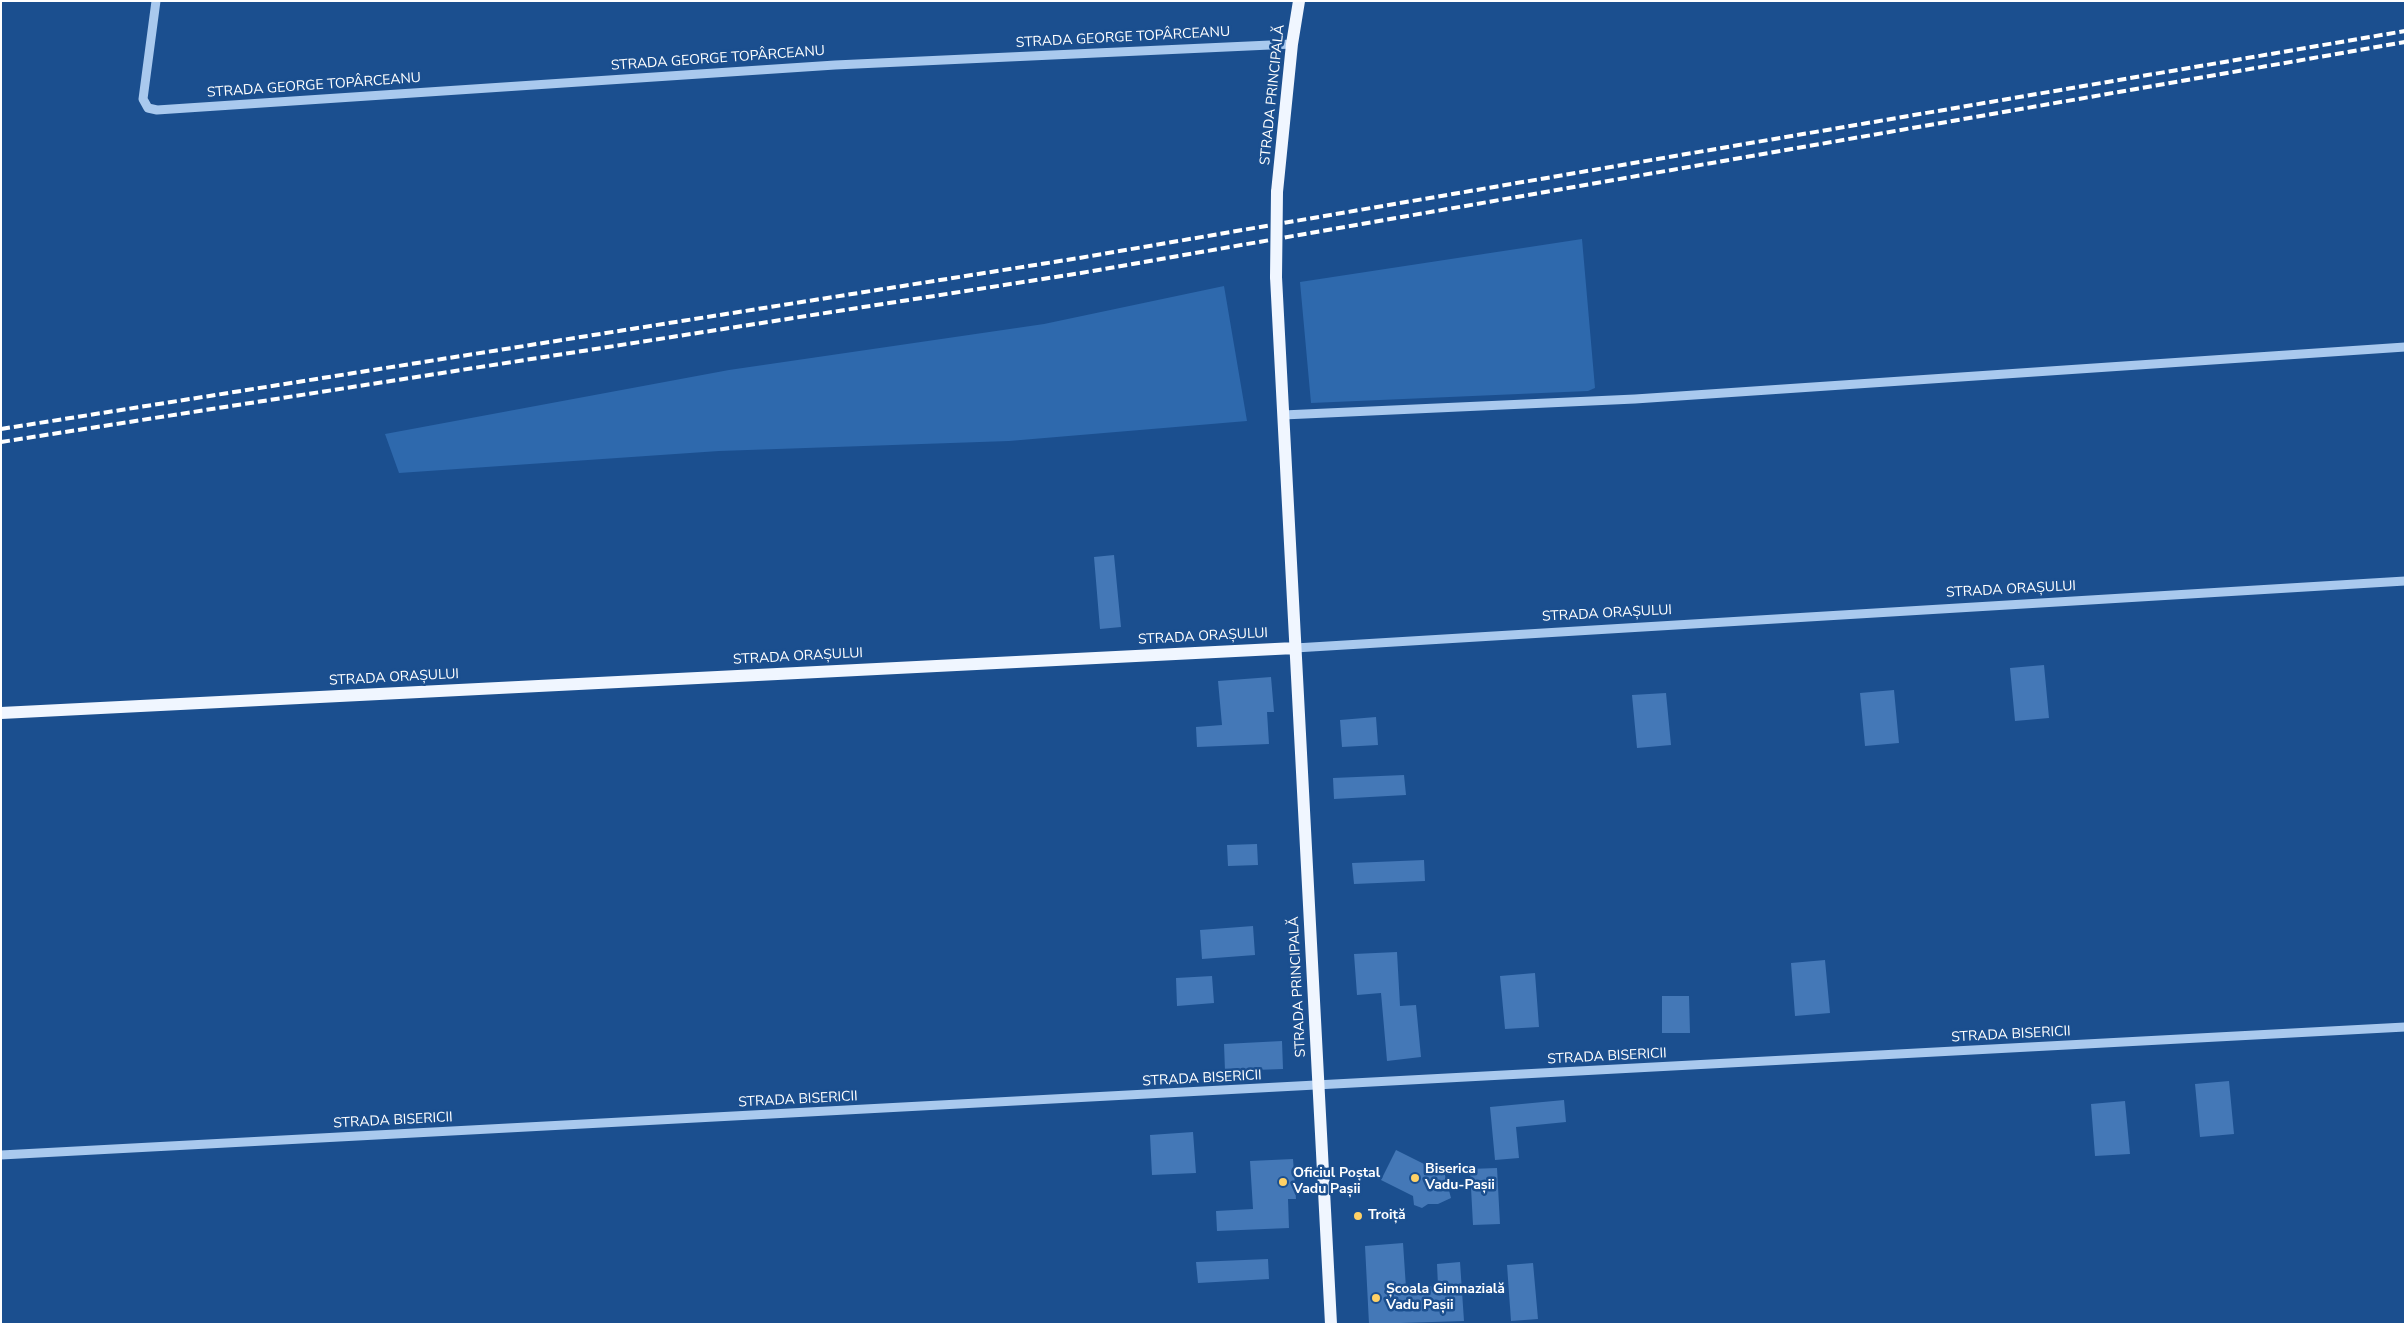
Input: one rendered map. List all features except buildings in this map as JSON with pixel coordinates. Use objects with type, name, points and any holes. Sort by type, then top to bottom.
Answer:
[{"type":"main road","name":"STRADA PRINCIPALĂ","points":[[1299,1],[1292,44],[1278,192],[1276,277],[1331,1324]]},
{"type":"main road","name":"STRADA ORAȘULUI","points":[[1,713],[1295,648]]},
{"type":"street","name":"STRADA GEORGE TOPÂRCEANU","points":[[156,1],[143,99],[148,108],[158,110],[835,65],[1292,44]]},
{"type":"street","points":[[1283,415],[1635,399],[2405,347]]},
{"type":"street","name":"STRADA ORAȘULUI","points":[[1295,648],[2405,581]]},
{"type":"street","name":"STRADA BISERICII","points":[[1,1155],[2405,1028]]},
{"type":"shaded area","points":[[1582,239],[1595,388],[1588,391],[1311,403],[1300,282]]},
{"type":"shaded area","points":[[1224,286],[1247,421],[1009,441],[719,451],[399,473],[385,434],[729,370],[1044,324]]},
{"type":"railway","points":[[1,429],[1079,258],[2405,31]]},
{"type":"railway","points":[[1,442],[1081,273],[2405,42]]},
{"type":"place","name":"Biserica Vadu-Pașii","points":[[1415,1178]]},
{"type":"place","name":"Oficiul Poștal Vadu Pașii","points":[[1283,1182]]},
{"type":"place","name":"Troiță","points":[[1358,1216]]},
{"type":"place","name":"Școala Gimnazială Vadu Pașii","points":[[1376,1298]]}]
